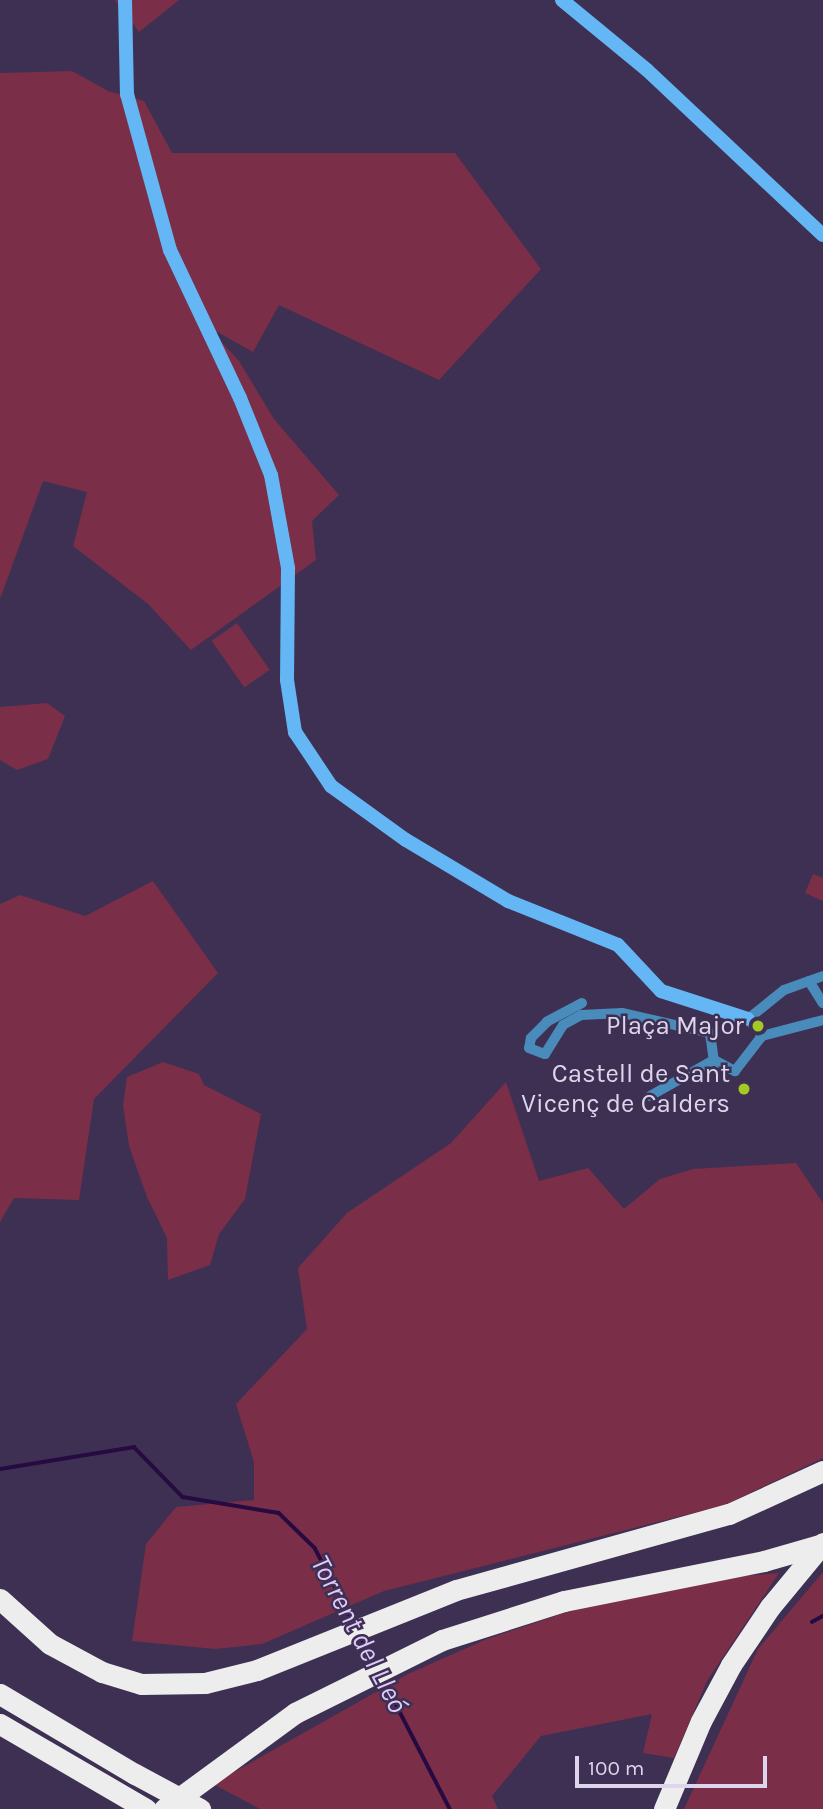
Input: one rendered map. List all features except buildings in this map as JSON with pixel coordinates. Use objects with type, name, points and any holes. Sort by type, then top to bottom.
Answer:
[{"type":"highway","points":[[0,1599],[50,1644],[102,1672],[141,1684],[205,1683],[257,1670],[456,1590],[729,1514],[823,1471]]},
{"type":"highway","points":[[164,1809],[217,1766],[295,1713],[442,1640],[564,1601],[764,1561],[823,1543]]},
{"type":"highway","points":[[664,1809],[701,1721],[732,1665],[769,1607],[823,1543]]},
{"type":"highway","points":[[0,1694],[200,1809]]},
{"type":"highway","points":[[0,1724],[146,1809]]},
{"type":"street","points":[[125,0],[127,94],[170,250],[240,398],[271,475],[288,568],[287,680],[295,732],[331,786],[508,901],[618,945],[661,991],[748,1020],[762,1036]]},
{"type":"street","points":[[562,0],[647,70],[823,235]]},
{"type":"street","points":[[748,1020],[784,990],[823,976]]},
{"type":"street","points":[[809,981],[823,1003]]},
{"type":"street","points":[[582,1003],[547,1022],[531,1038],[529,1048],[545,1054],[563,1025],[582,1015],[622,1013],[710,1033],[714,1060]]},
{"type":"street","points":[[714,1060],[735,1071],[762,1036],[823,1020]]},
{"type":"street","points":[[650,1096],[714,1060]]},
{"type":"shaded area","points":[[115,0],[179,0],[139,32]]},
{"type":"shaded area","points":[[72,71],[108,91],[144,101],[172,153],[455,153],[541,269],[439,380],[279,305],[253,352],[207,326],[239,361],[274,419],[339,495],[312,521],[316,560],[191,650],[148,604],[73,546],[87,492],[43,481],[0,599],[0,73]]},
{"type":"shaded area","points":[[237,623],[270,670],[244,687],[212,641]]},
{"type":"shaded area","points":[[47,703],[65,716],[48,759],[17,770],[0,760],[0,707]]},
{"type":"shaded area","points":[[813,874],[823,878],[823,901],[805,893]]},
{"type":"shaded area","points":[[153,881],[218,973],[94,1099],[79,1200],[14,1198],[0,1222],[0,904],[20,895],[85,916]]},
{"type":"shaded area","points":[[163,1062],[199,1074],[204,1085],[261,1114],[245,1199],[219,1234],[210,1265],[168,1280],[167,1238],[147,1197],[129,1146],[123,1105],[127,1077]]},
{"type":"shaded area","points":[[506,1082],[539,1181],[588,1168],[624,1209],[660,1179],[693,1169],[796,1163],[823,1203],[823,1458],[725,1505],[384,1591],[262,1644],[215,1649],[132,1641],[146,1544],[176,1507],[254,1500],[254,1462],[236,1404],[307,1329],[298,1268],[347,1213],[451,1143]]},
{"type":"shaded area","points":[[823,1572],[823,1809],[684,1809],[758,1649]]},
{"type":"shaded area","points":[[779,1573],[707,1681],[674,1758],[643,1753],[652,1714],[541,1736],[492,1796],[498,1809],[260,1809],[213,1784],[408,1674],[487,1639],[582,1607],[731,1577]]},
{"type":"waterway","name":"Torrent del Lleó","points":[[0,1469],[134,1447],[183,1497],[279,1513],[315,1548],[354,1623]]},
{"type":"waterway","name":"Torrent del Lleó","points":[[812,1622],[823,1616]]},
{"type":"waterway","name":"Torrent del Lleó","points":[[361,1636],[375,1664]]},
{"type":"waterway","name":"Torrent del Lleó","points":[[382,1677],[450,1809]]},
{"type":"place","name":"Plaça Major","points":[[758,1026]]},
{"type":"place","name":"Castell de Sant Vicenç de Calders","points":[[744,1089]]}]
